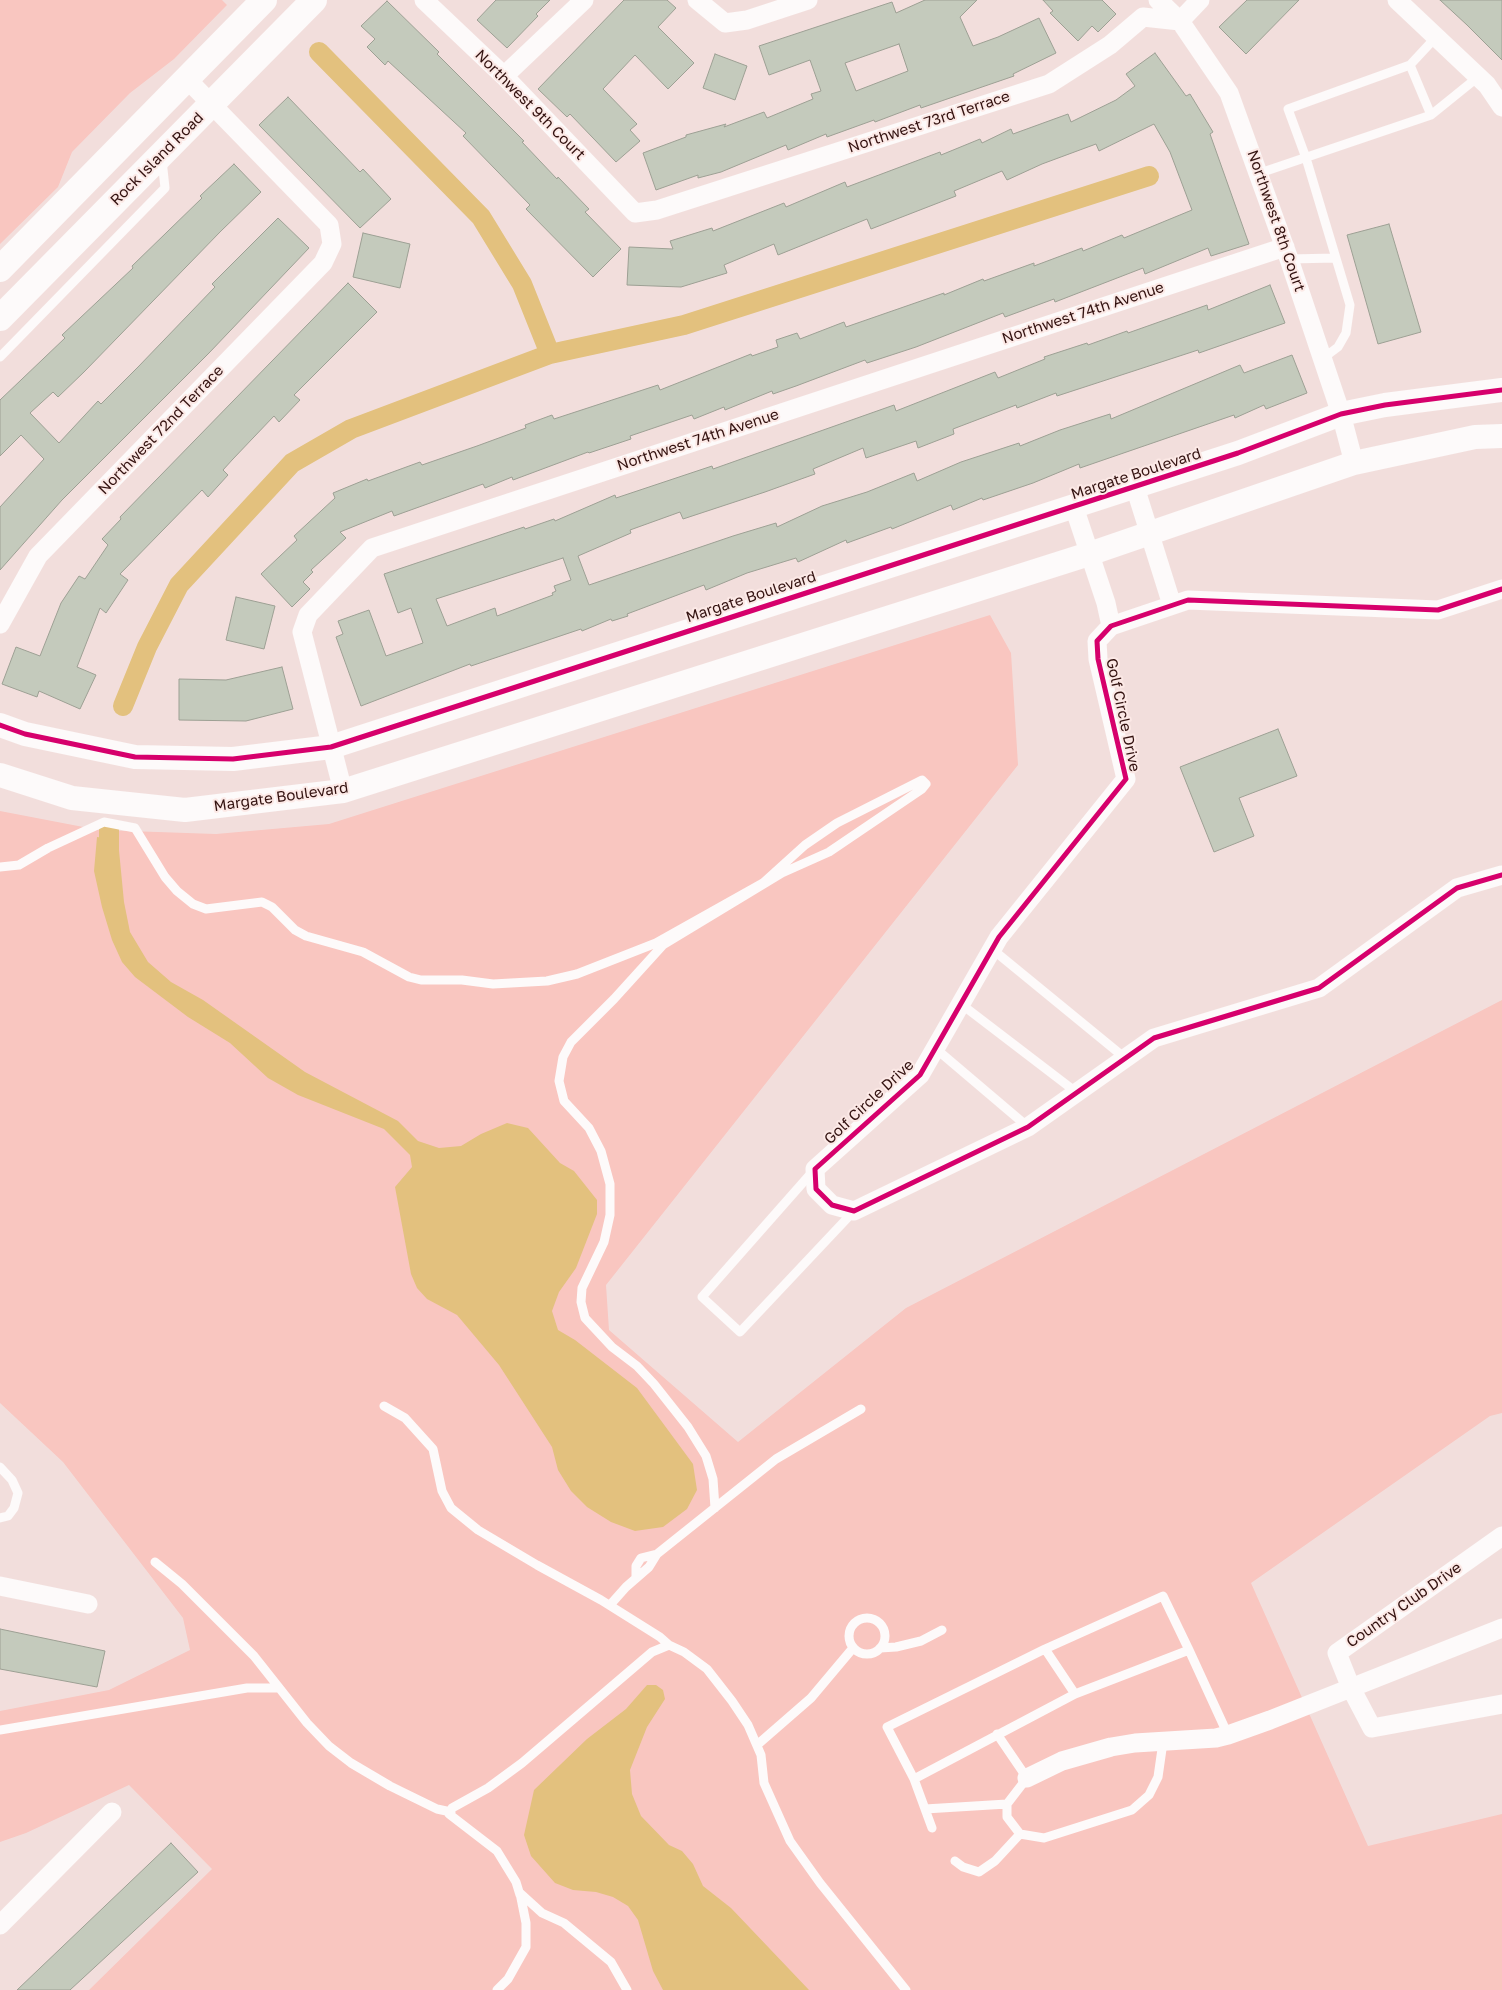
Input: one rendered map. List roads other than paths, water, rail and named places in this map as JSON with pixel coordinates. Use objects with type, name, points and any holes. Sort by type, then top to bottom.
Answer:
[{"type":"main road","points":[[0,269],[264,0]]},
{"type":"main road","name":"Rock Island Road","points":[[0,318],[314,0]]},
{"type":"street","name":"Northwest 9th Court","points":[[424,0],[504,76],[635,212]]},
{"type":"street","points":[[504,76],[584,0]]},
{"type":"street","points":[[697,0],[725,23],[747,20],[808,0]]},
{"type":"street","name":"Northwest 8th Court","points":[[1158,0],[1180,20],[1230,93],[1260,173],[1341,414],[1354,463]]},
{"type":"street","points":[[1180,20],[1200,0]]},
{"type":"street","points":[[1397,0],[1487,85],[1502,107]]},
{"type":"street","name":"Northwest 73rd Terrace","points":[[635,212],[657,210],[1049,84],[1110,45],[1143,17],[1180,20]]},
{"type":"street","points":[[186,78],[211,104]]},
{"type":"street","name":"Northwest 72nd Terrace","points":[[0,624],[38,556],[323,263],[332,244],[328,225],[211,104]]},
{"type":"street","name":"Northwest 74th Avenue","points":[[342,791],[302,632],[308,615],[372,548],[1287,253]]},
{"type":"street","name":"Margate Boulevard","points":[[0,725],[25,734],[135,757],[233,759],[331,747],[1135,487],[1250,449],[1341,414],[1384,405],[1502,390]]},
{"type":"street","name":"Margate Boulevard","points":[[0,775],[72,798],[185,810],[342,791],[1089,554],[1354,463],[1476,436],[1502,436]]},
{"type":"street","points":[[1135,487],[1172,605]]},
{"type":"street","points":[[1074,507],[1106,602],[1111,626],[1188,600],[1438,610],[1502,589]]},
{"type":"street","name":"Golf Circle Drive","points":[[815,1169],[920,1075],[992,949],[1021,908],[1126,779],[1098,659],[1097,641],[1111,626]]},
{"type":"street","points":[[815,1169],[816,1189],[832,1205],[854,1211],[1028,1127],[1154,1038],[1319,988],[1457,888],[1502,875]]},
{"type":"street","name":"Country Club Drive","points":[[1502,1536],[1337,1653],[1351,1688],[1372,1728],[1502,1704]]},
{"type":"street","points":[[0,1586],[88,1604]]},
{"type":"street","points":[[1027,1778],[1082,1754],[1135,1743],[1216,1738],[1228,1735],[1502,1628]]},
{"type":"street","points":[[0,1925],[112,1812]]},
{"type":"lane","points":[[1322,359],[1338,348],[1346,333],[1350,305],[1306,158],[1288,109],[1410,66],[1436,36]]},
{"type":"lane","points":[[1410,66],[1432,115]]},
{"type":"lane","points":[[1260,173],[1432,115],[1478,77]]},
{"type":"lane","points":[[0,357],[166,188],[162,154]]},
{"type":"lane","points":[[1287,253],[1336,258]]},
{"type":"lane","points":[[0,866],[19,865],[48,848],[104,822],[135,828],[165,877],[194,904],[206,909],[262,902],[272,907],[295,930],[306,936],[363,952],[410,977],[421,980],[462,980],[502,984],[546,981],[577,974],[656,943],[763,883],[805,845],[831,826],[922,780],[926,784],[922,789],[828,852],[774,878],[663,945],[614,1000],[571,1042],[563,1058],[558,1081],[564,1101],[589,1128],[601,1151],[610,1184],[610,1215],[604,1242],[582,1288],[581,1302],[585,1318],[612,1347],[637,1366],[688,1427],[706,1456],[713,1479],[715,1508]]},
{"type":"lane","points":[[992,949],[1125,1058]]},
{"type":"lane","points":[[961,1004],[1076,1092]]},
{"type":"lane","points":[[935,1048],[1028,1127]]},
{"type":"lane","points":[[815,1169],[702,1297],[740,1332],[854,1211]]},
{"type":"lane","points":[[384,1406],[405,1418],[433,1449],[442,1492],[451,1508],[478,1530],[610,1606],[660,1637],[669,1645],[684,1652],[707,1670],[748,1725],[762,1755],[764,1783],[790,1841],[820,1883],[906,1990]]},
{"type":"lane","points":[[610,1606],[636,1578],[636,1566],[641,1558],[657,1554],[776,1459],[862,1409]]},
{"type":"lane","points":[[0,1467],[12,1480],[18,1493],[14,1508],[8,1516],[0,1518]]},
{"type":"lane","points":[[155,1562],[182,1584],[254,1656],[307,1723],[329,1746],[351,1763],[437,1809],[451,1812]]},
{"type":"lane","points":[[932,1828],[914,1779],[887,1728],[1044,1649],[1163,1596],[1228,1735]]},
{"type":"lane","points":[[864,1617],[876,1619],[885,1629],[885,1642],[877,1652],[864,1654],[853,1648],[848,1636],[853,1624],[864,1617]]},
{"type":"lane","points":[[880,1648],[896,1647],[921,1641],[942,1630]]},
{"type":"lane","points":[[657,1650],[660,1637]]},
{"type":"lane","points":[[498,1990],[508,1979],[526,1948],[526,1923],[520,1896],[516,1882],[497,1851],[449,1814],[452,1808],[488,1788],[522,1763],[652,1652],[669,1645]]},
{"type":"lane","points":[[757,1745],[811,1698],[853,1648]]},
{"type":"lane","points":[[1044,1649],[1075,1694]]},
{"type":"lane","points":[[914,1779],[1075,1694],[1189,1650]]},
{"type":"lane","points":[[0,1730],[247,1688],[279,1688]]},
{"type":"lane","points":[[997,1734],[1027,1778],[1008,1804],[1007,1817],[1020,1834],[1044,1838],[1132,1810],[1149,1795],[1158,1777],[1163,1742]]},
{"type":"lane","points":[[925,1809],[1008,1804]]},
{"type":"lane","points":[[955,1861],[963,1867],[979,1872],[995,1861],[1020,1834]]},
{"type":"lane","points":[[520,1896],[520,1893],[542,1912],[564,1923],[611,1962],[627,1990]]},
{"type":"waterway","points":[[319,52],[481,217],[522,284],[550,354]]},
{"type":"waterway","points":[[123,706],[147,647],[179,585],[292,463],[351,429],[550,354],[684,325],[1149,176]]},
{"type":"waterway","points":[[109,830],[109,866]]}]
